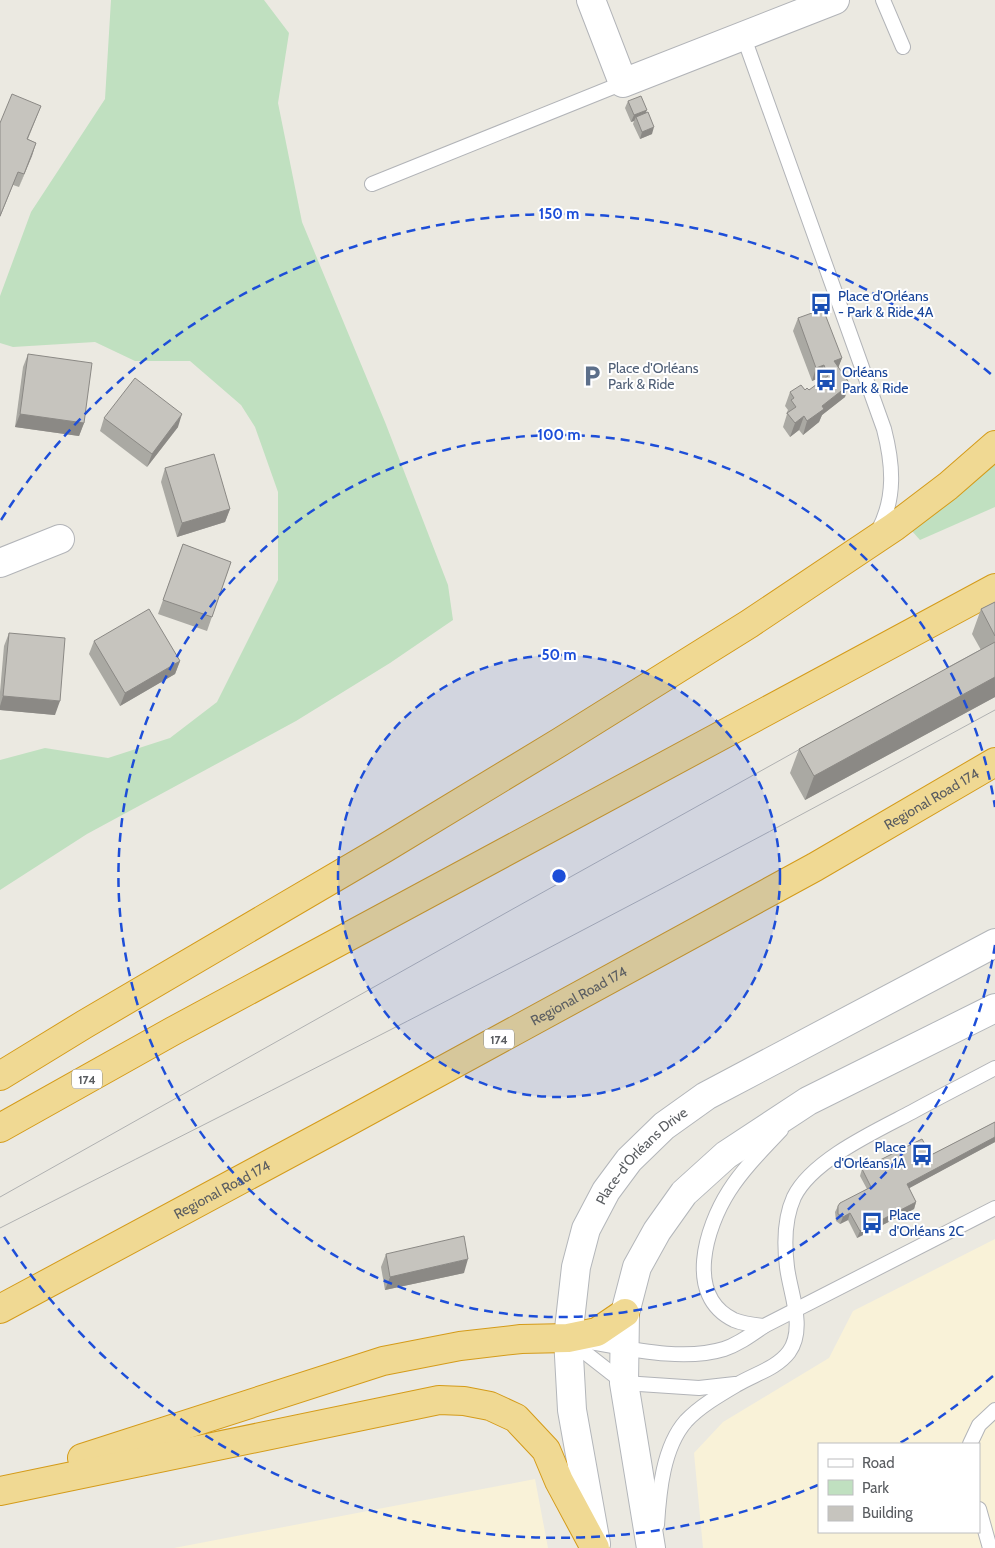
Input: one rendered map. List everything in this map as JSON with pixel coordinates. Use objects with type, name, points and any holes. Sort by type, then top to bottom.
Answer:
[{"type":"highway","points":[[0,1076],[385,848],[749,624],[872,542],[948,486],[995,445]]},
{"type":"highway","points":[[173,1031],[330,931],[995,568]]},
{"type":"highway","name":"174","points":[[0,1128],[173,1031],[995,588]]},
{"type":"highway","name":"Regional Road 174","points":[[0,1309],[798,876],[995,762]]},
{"type":"highway","points":[[0,1485],[383,1361],[460,1346],[522,1339],[568,1338],[597,1332],[625,1313]]},
{"type":"highway","points":[[0,1491],[439,1400],[464,1401],[490,1406],[516,1418],[546,1450],[559,1481],[596,1548]]},
{"type":"main road","points":[[591,0],[623,83],[835,0]]},
{"type":"main road","points":[[0,564],[60,539]]},
{"type":"main road","name":"Place-d'Orléans Drive","points":[[596,1548],[572,1410],[568,1338],[576,1267],[586,1229],[606,1191],[629,1160],[664,1126],[706,1096],[995,943]]},
{"type":"main road","points":[[651,1548],[624,1382],[624,1347],[625,1313],[637,1267],[657,1230],[684,1193],[726,1154],[808,1101],[995,1008]]},
{"type":"lane","points":[[883,0],[903,47]]},
{"type":"lane","points":[[743,36],[889,448],[892,464],[890,503],[872,542]]},
{"type":"lane","points":[[372,184],[623,83]]},
{"type":"lane","points":[[656,1548],[660,1492],[664,1467],[678,1433],[686,1421],[738,1384],[765,1370],[788,1353],[794,1343],[796,1332],[795,1310],[785,1249],[785,1230],[791,1204],[805,1180],[839,1153],[870,1134],[995,1068]]},
{"type":"lane","points":[[764,1326],[735,1321],[715,1306],[705,1282],[703,1268],[708,1235],[714,1218],[730,1189],[758,1154],[808,1101]]},
{"type":"lane","points":[[568,1338],[673,1353],[710,1352],[738,1343],[764,1326],[995,1208]]},
{"type":"lane","points":[[568,1338],[624,1382],[699,1388],[738,1384]]},
{"type":"lane","points":[[970,1443],[979,1425],[995,1410]]},
{"type":"lane","points":[[980,1513],[990,1548]]},
{"type":"shaded area","points":[[995,1239],[995,1548],[703,1548],[694,1453],[723,1422],[829,1358],[853,1311]]},
{"type":"shaded area","points":[[535,1479],[548,1548],[174,1548]]},
{"type":"green space","points":[[111,0],[264,0],[289,33],[278,103],[302,222],[385,422],[448,585],[453,620],[390,663],[296,721],[87,834],[0,890],[0,760],[45,748],[108,758],[170,738],[217,702],[278,580],[278,492],[255,427],[241,405],[190,361],[135,361],[95,342],[13,347],[0,343],[0,296],[31,212],[105,99]]},
{"type":"green space","points":[[995,459],[995,507],[920,540],[912,531]]},
{"type":"building","points":[[12,94],[41,106],[27,139],[36,143],[24,174],[18,172],[0,216],[0,123]]},
{"type":"building","points":[[641,96],[647,110],[634,115],[628,101]]},
{"type":"building","points":[[648,112],[654,127],[642,132],[636,117]]},
{"type":"building","points":[[823,309],[842,358],[834,361],[850,384],[822,406],[824,409],[807,421],[804,416],[795,423],[787,413],[796,407],[791,400],[794,398],[790,392],[801,385],[805,390],[807,388],[809,390],[828,376],[824,365],[816,368],[798,318]]},
{"type":"building","points":[[28,354],[92,363],[84,423],[20,414]]},
{"type":"building","points":[[135,378],[182,414],[152,454],[104,418]]},
{"type":"building","points":[[214,454],[230,509],[182,523],[165,468]]},
{"type":"building","points":[[183,544],[231,562],[212,617],[163,600]]},
{"type":"building","points":[[995,602],[995,636],[981,609]]},
{"type":"building","points":[[149,609],[180,661],[125,693],[94,641]]},
{"type":"building","points":[[9,633],[65,638],[60,701],[3,696]]},
{"type":"building","points":[[995,642],[995,677],[814,776],[799,749]]},
{"type":"building","points":[[995,1122],[995,1137],[907,1184],[916,1202],[860,1231],[850,1213],[843,1217],[838,1214],[840,1203],[871,1187],[862,1169],[922,1139],[931,1155]]},
{"type":"building","points":[[464,1236],[468,1259],[390,1277],[386,1254]]},
{"type":"tram line","points":[[947,668],[995,642]]},
{"type":"tram line","points":[[0,1228],[543,951],[995,710]]},
{"type":"tram line","points":[[0,1197],[811,743]]},
{"type":"place","name":"Place d'Orléans - Park & Ride 4A","points":[[821,304]]},
{"type":"place","name":"Place d'Orléans Park & Ride","points":[[592,376]]},
{"type":"place","name":"Orléans Park & Ride","points":[[826,380]]},
{"type":"place","name":"Place d'Orléans 1A","points":[[922,1155]]},
{"type":"place","name":"Place d'Orléans 2C","points":[[872,1223]]}]
